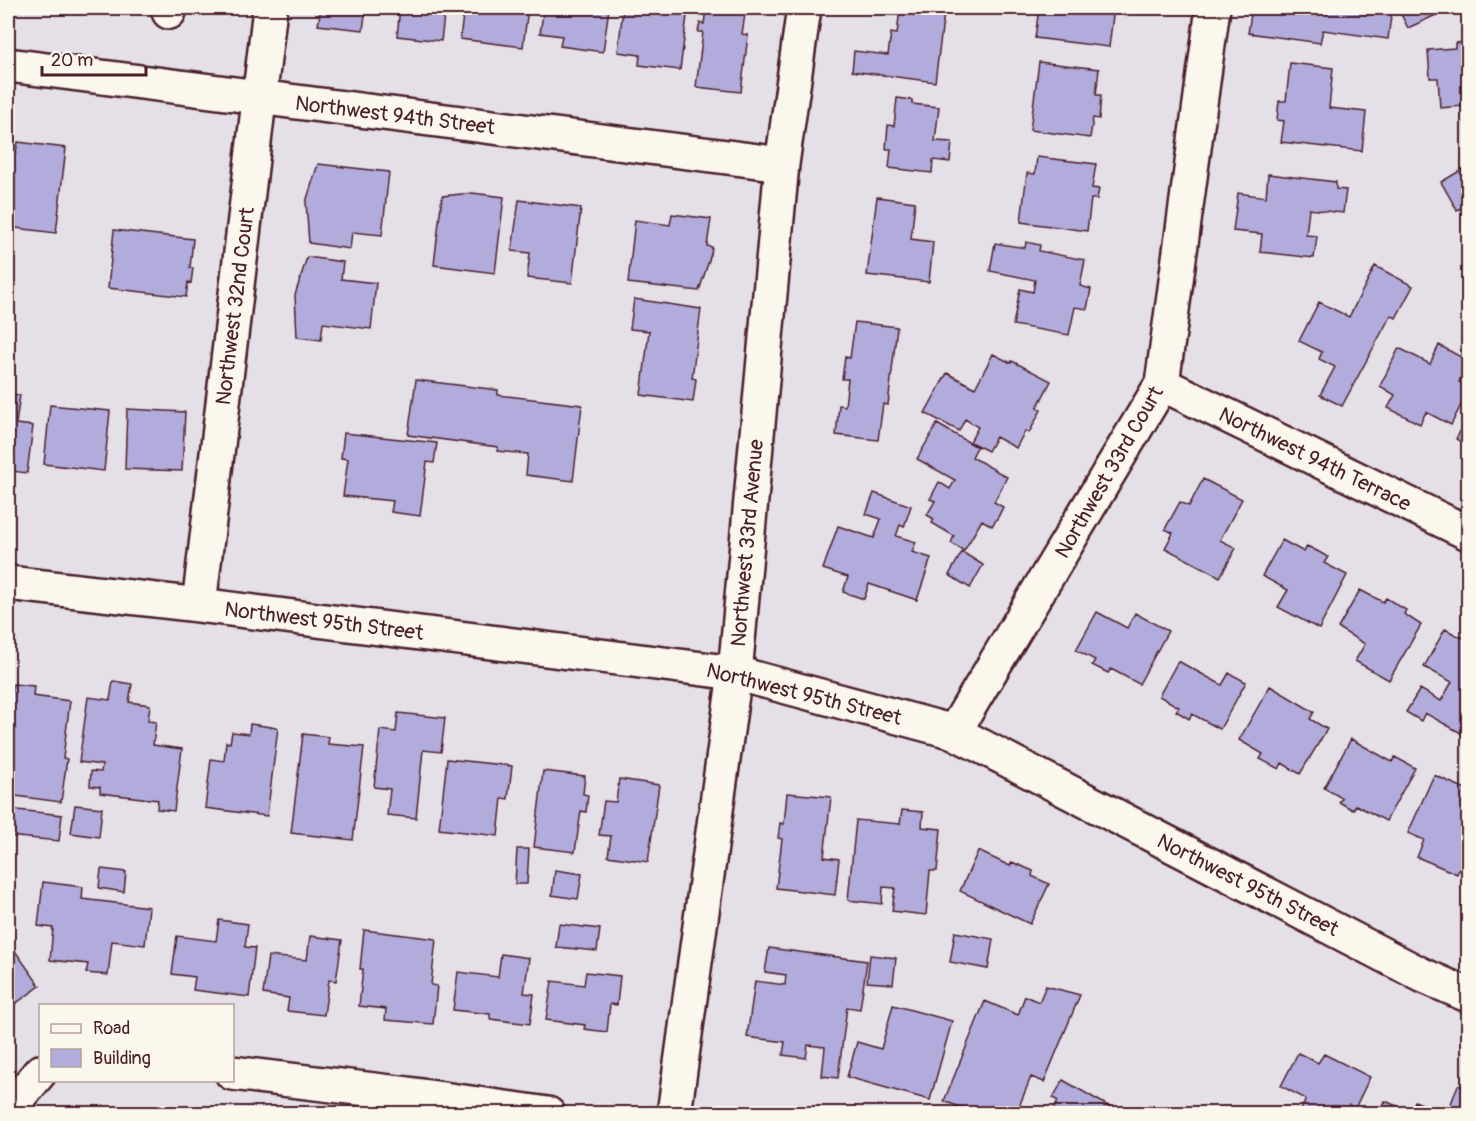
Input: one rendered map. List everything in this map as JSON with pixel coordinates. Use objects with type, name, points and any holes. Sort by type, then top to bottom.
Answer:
[{"type":"street","name":"Northwest 32nd Court","points":[[199,605],[270,8]]},
{"type":"street","name":"Northwest 33rd Avenue","points":[[674,1113],[735,673],[782,164],[804,8]]},
{"type":"street","name":"Northwest 33rd Court","points":[[954,732],[1162,384],[1213,8]]},
{"type":"street","name":"Northwest 94th Street","points":[[8,65],[782,164]]},
{"type":"street","name":"Northwest 94th Terrace","points":[[1162,384],[1468,533]]},
{"type":"street","name":"Northwest 95th Street","points":[[8,583],[735,673],[954,732],[1422,975],[1468,994]]},
{"type":"street","points":[[8,1111],[39,1073]]},
{"type":"street","points":[[234,1073],[406,1104],[548,1113]]},
{"type":"building","points":[[321,8],[366,8],[363,30],[318,25]]},
{"type":"building","points":[[400,8],[445,8],[441,41],[397,36]]},
{"type":"building","points":[[464,8],[528,8],[523,47],[460,39]]},
{"type":"building","points":[[544,8],[609,8],[603,52],[560,46],[562,36],[540,33]]},
{"type":"building","points":[[623,8],[688,8],[680,70],[639,65],[640,55],[618,52]]},
{"type":"building","points":[[706,8],[746,8],[742,34],[748,35],[741,92],[696,87],[703,32],[698,32],[700,23],[704,24]]},
{"type":"building","points":[[900,8],[944,13],[935,82],[852,71],[854,51],[888,55],[891,33],[897,34]]},
{"type":"building","points":[[1039,8],[1114,8],[1109,47],[1035,38]]},
{"type":"building","points":[[1252,8],[1392,8],[1388,39],[1323,30],[1320,43],[1248,33]]},
{"type":"building","points":[[1398,8],[1451,8],[1408,28]]},
{"type":"building","points":[[1468,42],[1468,132],[1466,132],[1464,106],[1440,108],[1438,78],[1430,78],[1428,50],[1455,48],[1455,43]]},
{"type":"building","points":[[1039,62],[1099,69],[1096,95],[1101,95],[1099,119],[1093,118],[1090,138],[1030,130]]},
{"type":"building","points":[[1290,63],[1333,68],[1329,108],[1366,112],[1362,151],[1281,142],[1284,121],[1277,120],[1279,101],[1286,101]]},
{"type":"building","points":[[897,98],[912,100],[912,104],[939,107],[935,141],[952,142],[950,162],[933,160],[932,173],[889,168],[891,149],[886,149],[888,125],[894,126]]},
{"type":"building","points":[[18,142],[66,148],[56,233],[8,227],[8,151],[16,152]]},
{"type":"building","points":[[1037,157],[1096,164],[1092,188],[1099,189],[1097,199],[1091,199],[1087,231],[1021,222],[1027,173],[1035,174]]},
{"type":"building","points":[[318,164],[389,172],[382,235],[352,232],[350,249],[309,243],[306,202]]},
{"type":"building","points":[[1468,166],[1468,216],[1463,207],[1457,210],[1441,182]]},
{"type":"building","points":[[1268,174],[1336,182],[1336,189],[1346,190],[1343,213],[1309,209],[1306,235],[1317,236],[1314,258],[1260,252],[1262,234],[1233,231],[1238,193],[1266,197]]},
{"type":"building","points":[[472,193],[504,197],[495,273],[434,265],[442,196]]},
{"type":"building","points":[[877,197],[915,202],[911,239],[933,242],[929,282],[867,275]]},
{"type":"building","points":[[519,200],[581,208],[572,283],[527,278],[530,253],[512,251]]},
{"type":"building","points":[[672,214],[711,219],[707,246],[712,247],[711,254],[699,291],[628,283],[635,220],[670,225]]},
{"type":"building","points":[[114,230],[193,239],[190,268],[193,268],[186,297],[108,288]]},
{"type":"building","points":[[1026,242],[1040,245],[1039,251],[1085,260],[1080,286],[1091,289],[1087,309],[1075,307],[1069,335],[1013,325],[1020,289],[1033,292],[1035,280],[990,271],[995,243],[1025,248]]},
{"type":"building","points":[[307,257],[343,262],[341,279],[376,283],[371,329],[323,323],[321,340],[297,337],[295,295]]},
{"type":"building","points":[[1375,266],[1413,286],[1396,318],[1391,315],[1342,406],[1320,395],[1335,367],[1319,359],[1322,352],[1299,341],[1319,302],[1349,317]]},
{"type":"building","points":[[634,299],[701,309],[692,378],[696,379],[693,402],[641,395],[649,331],[630,329]]},
{"type":"building","points":[[855,322],[897,327],[888,405],[883,404],[878,440],[836,435],[839,405],[845,406],[848,379],[842,379],[845,357],[850,358]]},
{"type":"building","points":[[1439,345],[1468,361],[1459,382],[1468,387],[1468,391],[1451,425],[1426,412],[1420,424],[1388,408],[1395,395],[1380,386],[1399,348],[1430,364]]},
{"type":"building","points":[[993,354],[1051,381],[1037,408],[1041,410],[1029,433],[1025,431],[1016,448],[996,437],[988,451],[970,442],[978,427],[965,419],[959,431],[925,413],[947,373],[975,388]]},
{"type":"building","points":[[416,380],[498,390],[498,395],[582,405],[573,481],[526,475],[528,454],[497,451],[498,447],[408,435]]},
{"type":"building","points":[[8,394],[20,395],[16,424],[33,426],[27,473],[12,471],[8,500]]},
{"type":"building","points":[[50,405],[110,411],[104,471],[44,464]]},
{"type":"building","points":[[127,409],[185,412],[182,471],[125,469]]},
{"type":"building","points":[[1468,417],[1468,446],[1456,439]]},
{"type":"building","points":[[937,424],[977,447],[972,457],[1007,477],[994,502],[1003,507],[998,517],[992,526],[982,520],[964,551],[951,543],[954,536],[932,523],[934,519],[927,515],[935,501],[930,499],[939,482],[950,489],[955,480],[917,459]]},
{"type":"building","points":[[344,433],[437,443],[434,463],[427,462],[420,516],[391,512],[393,501],[343,496],[348,459],[341,458]]},
{"type":"building","points":[[1203,479],[1242,499],[1220,540],[1236,548],[1220,577],[1165,548],[1173,533],[1165,529],[1180,502],[1189,506]]},
{"type":"building","points":[[874,493],[911,506],[904,527],[900,525],[896,536],[916,542],[912,552],[931,558],[917,600],[869,584],[864,599],[843,592],[848,577],[823,569],[838,526],[874,538],[881,519],[866,514]]},
{"type":"building","points":[[1282,540],[1304,552],[1307,546],[1317,551],[1328,557],[1324,563],[1347,575],[1319,629],[1278,607],[1288,590],[1262,576]]},
{"type":"building","points":[[962,552],[983,565],[970,588],[949,575]]},
{"type":"building","points":[[1360,590],[1383,602],[1386,598],[1406,610],[1404,614],[1421,625],[1389,680],[1355,661],[1365,644],[1338,628]]},
{"type":"building","points":[[1097,612],[1127,628],[1135,613],[1168,631],[1139,684],[1111,669],[1108,673],[1092,665],[1095,660],[1076,650]]},
{"type":"building","points":[[1445,629],[1462,638],[1464,634],[1468,636],[1468,737],[1425,713],[1421,721],[1406,712],[1420,689],[1441,701],[1452,682],[1424,667]]},
{"type":"building","points":[[1178,661],[1222,685],[1229,673],[1246,682],[1220,729],[1192,714],[1189,719],[1176,711],[1179,707],[1159,696]]},
{"type":"building","points":[[113,681],[132,684],[129,702],[150,705],[148,721],[156,722],[153,745],[182,749],[174,811],[157,809],[158,800],[100,793],[100,787],[90,786],[91,771],[101,772],[102,765],[79,762],[88,697],[110,700]]},
{"type":"building","points":[[13,684],[34,686],[33,696],[70,701],[63,758],[67,759],[61,802],[8,795],[8,724]]},
{"type":"building","points":[[1270,686],[1314,712],[1310,719],[1327,729],[1300,774],[1282,763],[1279,769],[1260,759],[1263,754],[1239,740]]},
{"type":"building","points":[[398,713],[445,718],[441,752],[423,750],[416,818],[387,815],[390,789],[374,787],[380,730],[396,732]]},
{"type":"building","points":[[250,724],[278,728],[267,816],[205,808],[211,759],[224,761],[226,742],[230,743],[232,732],[249,734]]},
{"type":"building","points":[[303,734],[329,737],[328,744],[364,747],[353,840],[291,833]]},
{"type":"building","points":[[1351,739],[1392,762],[1395,757],[1415,768],[1386,821],[1356,805],[1353,810],[1339,802],[1342,798],[1324,788]]},
{"type":"building","points":[[447,759],[512,766],[508,799],[502,798],[498,836],[439,829]]},
{"type":"building","points":[[543,771],[585,776],[583,794],[588,795],[586,812],[581,811],[575,852],[534,847]]},
{"type":"building","points":[[1434,775],[1468,790],[1468,873],[1459,869],[1457,874],[1417,857],[1424,840],[1408,833]]},
{"type":"building","points":[[619,779],[659,785],[648,862],[608,856],[611,836],[599,835],[604,801],[616,802]]},
{"type":"building","points":[[787,793],[831,797],[824,857],[839,859],[835,895],[776,888],[782,839],[778,838],[780,823],[784,824]]},
{"type":"building","points":[[75,805],[102,808],[99,837],[71,833]]},
{"type":"building","points":[[8,809],[62,815],[59,841],[8,836]]},
{"type":"building","points":[[902,810],[923,812],[922,827],[941,829],[937,871],[930,871],[926,915],[892,911],[895,888],[883,887],[882,904],[848,900],[856,820],[900,824]]},
{"type":"building","points":[[517,849],[529,849],[527,884],[515,884]]},
{"type":"building","points":[[978,851],[1010,866],[1012,862],[1033,871],[1032,876],[1049,884],[1030,924],[960,891]]},
{"type":"building","points":[[101,869],[126,872],[124,892],[99,888]]},
{"type":"building","points":[[555,870],[582,874],[578,899],[552,895]]},
{"type":"building","points":[[43,882],[83,887],[82,899],[149,907],[145,945],[112,941],[108,975],[86,973],[88,964],[50,960],[53,928],[38,926]]},
{"type":"building","points":[[219,920],[248,924],[245,947],[255,948],[249,997],[193,990],[195,977],[172,974],[177,936],[216,941]]},
{"type":"building","points":[[559,924],[600,929],[597,951],[556,947]]},
{"type":"building","points":[[364,930],[436,939],[431,985],[437,986],[433,1024],[385,1020],[386,1009],[359,1006]]},
{"type":"building","points":[[955,932],[993,939],[988,969],[950,962]]},
{"type":"building","points":[[310,936],[342,940],[336,981],[329,980],[324,1015],[287,1011],[289,998],[263,994],[268,956],[307,960]]},
{"type":"building","points":[[8,941],[40,986],[8,1009]]},
{"type":"building","points":[[769,948],[867,961],[860,1009],[847,1007],[838,1078],[822,1076],[825,1047],[808,1045],[806,1058],[783,1055],[785,1042],[747,1037],[755,981],[785,985],[786,975],[765,972]]},
{"type":"building","points":[[501,954],[529,958],[524,993],[534,994],[530,1024],[490,1019],[490,1014],[453,1010],[458,972],[498,977]]},
{"type":"building","points":[[870,955],[896,958],[893,984],[867,982]]},
{"type":"building","points":[[586,972],[620,976],[617,1005],[610,1004],[607,1032],[584,1029],[585,1025],[546,1020],[552,981],[584,985]]},
{"type":"building","points":[[1046,986],[1080,995],[1044,1082],[1031,1077],[1016,1114],[966,1114],[967,1110],[944,1101],[985,1001],[1018,1015],[1025,996],[1039,1002]]},
{"type":"building","points":[[893,1005],[952,1021],[930,1100],[847,1077],[857,1042],[881,1049]]},
{"type":"building","points":[[1298,1053],[1318,1063],[1324,1054],[1370,1077],[1355,1108],[1349,1105],[1345,1114],[1299,1114],[1306,1099],[1281,1086]]},
{"type":"building","points":[[1063,1080],[1122,1114],[1051,1114],[1058,1101],[1053,1098]]},
{"type":"building","points":[[1458,1085],[1468,1089],[1468,1114],[1447,1114]]},
{"type":"building","points":[[1385,1101],[1411,1112],[1415,1101],[1446,1114],[1380,1114]]}]
